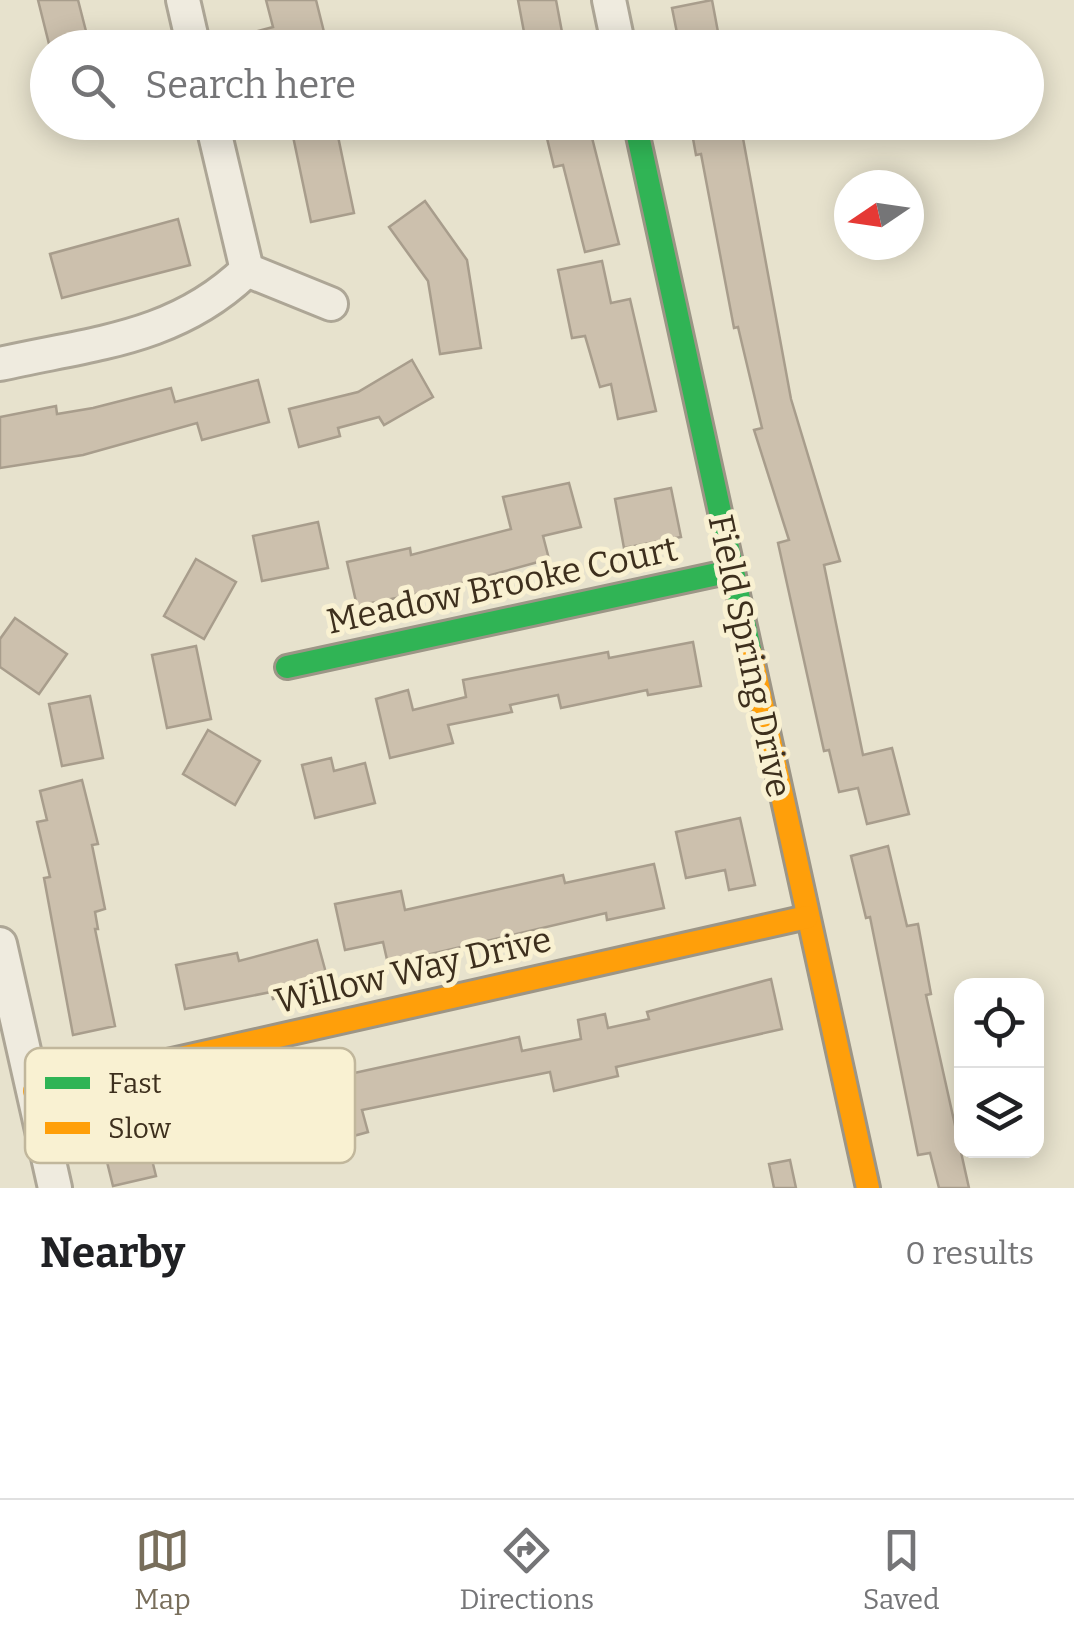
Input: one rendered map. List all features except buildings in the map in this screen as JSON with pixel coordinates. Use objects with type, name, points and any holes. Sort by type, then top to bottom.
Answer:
[{"type":"street","points":[[182,0],[190,30]]},
{"type":"street","points":[[609,0],[615,30]]},
{"type":"street","points":[[216,140],[246,270]]},
{"type":"street","name":"Field Spring Drive","points":[[640,140],[868,1188]]},
{"type":"street","points":[[246,270],[332,304]]},
{"type":"street","points":[[0,364],[167,327],[216,300],[246,270]]},
{"type":"street","name":"Meadow Brooke Court","points":[[287,666],[732,571]]},
{"type":"street","name":"Willow Way Drive","points":[[225,1048],[807,917]]},
{"type":"street","points":[[0,944],[25,1052]]},
{"type":"street","points":[[50,1163],[55,1188]]},
{"type":"traffic: fast","points":[[639,140],[751,654]]},
{"type":"traffic: fast","points":[[287,667],[731,571]]},
{"type":"traffic: slow","points":[[751,654],[868,1188]]},
{"type":"traffic: slow","points":[[225,1048],[807,917]]}]
